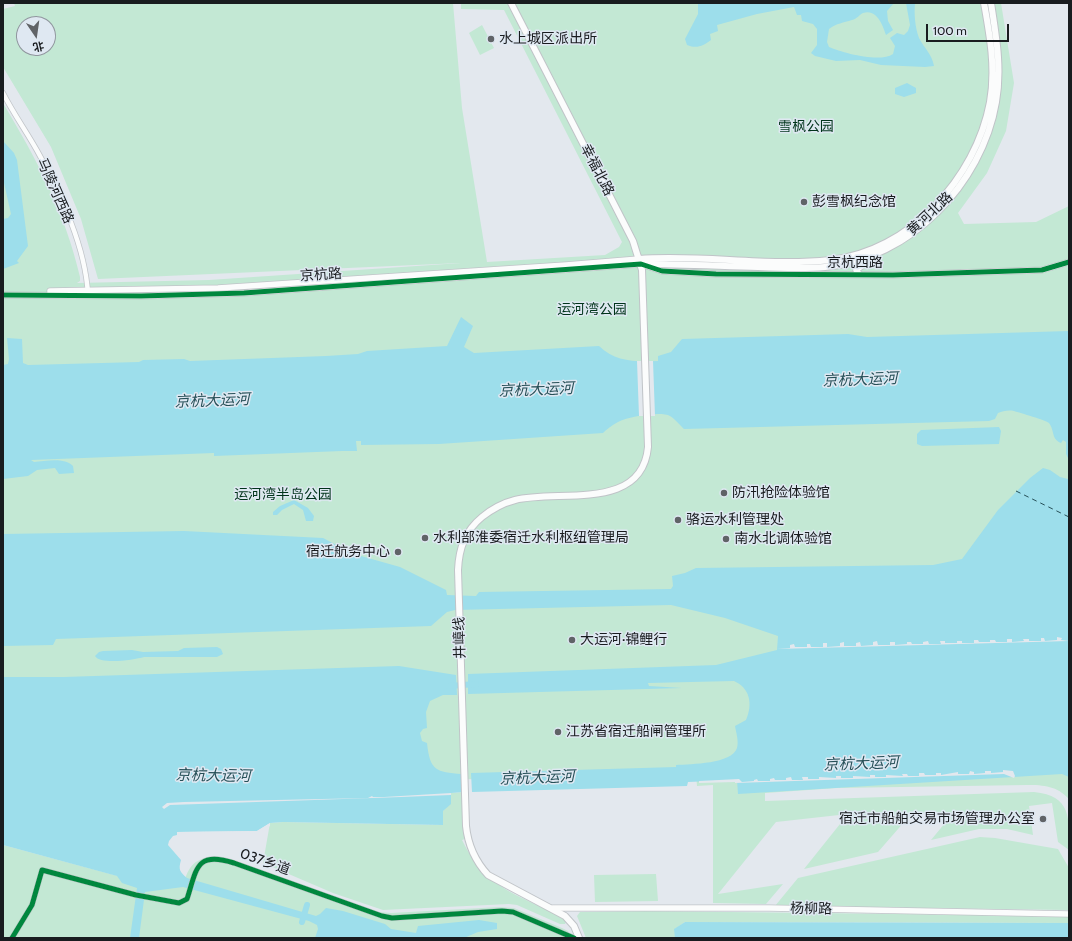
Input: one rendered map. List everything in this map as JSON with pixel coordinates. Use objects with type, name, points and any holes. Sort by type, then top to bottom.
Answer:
[{"type":"main road","name":"幸福北路","points":[[511,3],[619,214],[640,261],[647,417]]},
{"type":"main road","name":"黄河北路","points":[[640,261],[662,257],[793,262],[831,260],[876,247],[909,228],[936,203],[955,181],[973,154],[984,128],[990,101],[993,74],[992,54],[984,3]]},
{"type":"main road","name":"黄河北路","points":[[640,261],[793,268],[826,267],[852,261],[880,251],[915,231],[941,208],[969,173],[983,148],[991,125],[996,101],[1000,66],[991,3]]},
{"type":"main road","name":"井嶂线","points":[[579,938],[574,926],[565,916],[553,908],[488,875],[480,866],[470,844],[467,832],[466,815],[460,655],[458,570],[460,549],[465,537],[478,521],[490,511],[515,500],[608,492],[629,484],[639,474],[647,459],[647,417]]},
{"type":"street","name":"马陵河西路","points":[[3,93],[40,156],[62,202],[76,239],[88,293]]},
{"type":"street","name":"京杭西路","points":[[640,261],[662,271],[716,274],[859,274],[1042,270],[1069,262]]},
{"type":"street","name":"京杭路","points":[[3,292],[244,293],[640,261]]},
{"type":"street","points":[[859,274],[856,270],[862,266]]},
{"type":"street","name":"京杭路","points":[[3,295],[88,293]]},
{"type":"street","name":"037乡道","points":[[12,938],[32,905],[42,870],[136,895],[179,903],[185,901],[188,897],[193,876],[198,867],[203,862],[217,858],[382,916],[392,918],[502,911],[513,912],[574,938]]},
{"type":"street","name":"杨柳路","points":[[553,908],[769,908],[1069,914]]},
{"type":"green space","points":[[14,3],[453,3],[462,108],[487,262],[605,255],[619,247],[622,242],[504,10],[461,9],[461,3],[1001,3],[1014,83],[1006,131],[987,173],[958,213],[964,224],[1036,222],[1069,206],[1069,799],[1060,791],[1050,787],[1027,785],[837,788],[765,793],[765,801],[1034,792],[1046,794],[1056,798],[1066,810],[1069,828],[1069,850],[1058,842],[1052,803],[1029,806],[1033,835],[1007,829],[979,829],[931,840],[950,817],[945,812],[912,813],[878,852],[804,869],[848,814],[776,822],[718,894],[783,884],[766,904],[713,903],[713,785],[697,786],[696,773],[3,792],[3,103],[49,187],[58,208],[74,253],[80,277],[80,281],[77,283],[209,280],[461,263],[98,279],[81,219],[51,147],[3,67],[3,9],[15,6]]},
{"type":"green space","points":[[482,25],[494,48],[480,55],[469,33]]},
{"type":"green space","points":[[463,792],[465,839],[462,840],[471,856],[481,869],[504,888],[561,917],[566,922],[565,924],[560,924],[517,905],[509,904],[383,910],[333,893],[263,863],[270,823],[443,825],[443,811],[447,806],[451,793]]},
{"type":"green space","points":[[980,837],[995,838],[1058,849],[1069,868],[1069,910],[775,906],[798,878]]},
{"type":"green space","points":[[3,845],[118,876],[175,887],[183,886],[190,868],[198,861],[217,856],[378,912],[391,913],[500,907],[514,908],[568,931],[572,938],[3,938]]},
{"type":"green space","points":[[656,874],[658,901],[595,902],[594,875]]},
{"type":"green space","points":[[644,911],[1069,916],[1069,923],[685,922],[675,929],[675,938],[586,938],[577,916],[580,912]]},
{"type":"water","points":[[698,3],[894,3],[887,11],[888,21],[893,30],[886,35],[876,15],[868,12],[863,13],[857,18],[837,24],[829,29],[827,42],[829,47],[861,56],[879,58],[887,57],[893,54],[895,46],[890,38],[897,33],[904,35],[908,31],[910,25],[906,3],[915,3],[915,20],[919,38],[932,58],[934,66],[881,65],[860,60],[836,61],[815,56],[811,53],[817,45],[817,29],[813,24],[802,21],[801,15],[797,15],[794,7],[757,14],[717,25],[718,31],[710,34],[711,40],[705,44],[694,47],[687,45],[685,39],[698,14]]},
{"type":"water","points":[[907,83],[916,88],[916,93],[904,97],[895,94],[895,88]]},
{"type":"water","points":[[3,141],[14,153],[17,160],[28,246],[17,261],[19,263],[3,269],[3,219],[8,218],[11,214],[4,183]]},
{"type":"water","points":[[461,317],[473,326],[464,347],[474,353],[599,346],[605,351],[619,358],[634,361],[658,361],[658,356],[671,352],[682,339],[848,334],[867,337],[1069,331],[1069,460],[1066,454],[1066,442],[1063,440],[1061,443],[1054,437],[1049,423],[1014,411],[998,413],[995,419],[989,421],[684,429],[670,416],[659,414],[644,415],[623,420],[614,424],[603,433],[439,444],[361,445],[361,441],[356,441],[357,451],[214,456],[214,453],[31,460],[34,462],[55,460],[65,461],[73,466],[74,473],[59,474],[55,468],[37,470],[28,476],[3,479],[3,365],[8,364],[9,359],[7,338],[22,339],[23,363],[28,365],[139,362],[143,360],[184,359],[190,361],[326,356],[358,354],[367,351],[447,346]]},
{"type":"water","points":[[999,427],[1001,431],[999,444],[922,446],[917,444],[917,434],[921,430]]},
{"type":"water","points":[[1043,468],[1050,470],[1060,477],[1069,478],[1069,777],[1062,774],[738,794],[737,780],[688,782],[687,786],[472,792],[471,773],[676,767],[676,765],[719,760],[734,753],[738,745],[735,726],[746,720],[749,708],[749,697],[744,688],[734,681],[648,683],[649,686],[682,688],[468,694],[468,674],[716,665],[777,650],[778,636],[725,618],[671,605],[455,610],[447,612],[431,626],[56,639],[53,645],[3,646],[3,534],[184,531],[323,538],[354,554],[400,567],[446,590],[447,595],[476,596],[479,592],[671,589],[673,586],[672,576],[685,573],[696,568],[933,565],[962,559],[998,510],[1030,478]]},
{"type":"water","points":[[294,500],[308,508],[314,516],[313,521],[306,521],[303,510],[294,504],[282,510],[277,515],[273,515],[273,512],[280,506]]},
{"type":"water","points":[[217,647],[221,649],[223,654],[217,657],[144,657],[110,661],[98,659],[95,656],[99,652],[103,651],[178,651],[184,648]]},
{"type":"water","points":[[399,666],[456,675],[457,695],[443,695],[430,701],[426,712],[427,728],[423,729],[420,733],[422,741],[427,743],[430,759],[436,768],[440,771],[462,774],[463,792],[451,793],[451,804],[443,811],[443,825],[283,822],[270,823],[257,831],[177,832],[177,835],[173,836],[168,845],[181,860],[180,870],[187,878],[316,916],[326,908],[343,911],[385,924],[391,929],[416,933],[418,926],[479,920],[497,923],[497,929],[478,932],[464,938],[315,938],[318,929],[317,925],[309,921],[183,887],[145,892],[139,938],[130,938],[137,888],[122,883],[117,876],[3,845],[3,677],[64,677]]},
{"type":"water","points":[[685,922],[1069,923],[1069,938],[675,938],[674,929]]},
{"type":"pier","points":[[637,361],[653,361],[655,416],[639,416]]},
{"type":"pier","points":[[1057,637],[1062,638],[1061,640],[1069,641],[777,649],[790,648],[790,645],[794,644],[795,647],[807,647],[807,644],[810,644],[811,647],[823,647],[823,643],[827,643],[827,647],[840,646],[840,643],[844,642],[844,646],[856,646],[856,643],[860,642],[861,646],[873,645],[873,642],[877,641],[878,645],[890,645],[890,642],[895,642],[895,645],[907,644],[907,642],[911,642],[912,644],[923,644],[923,642],[928,641],[929,644],[941,644],[940,641],[945,641],[945,643],[957,643],[957,641],[962,641],[962,643],[974,643],[974,640],[978,640],[979,642],[990,642],[990,640],[995,640],[996,642],[1007,642],[1007,639],[1012,639],[1012,642],[1024,641],[1023,639],[1029,639],[1029,641],[1041,641],[1041,638],[1044,638],[1045,641],[1057,640]]},
{"type":"pier","points":[[1003,770],[1013,771],[1015,776],[1014,778],[1004,774],[735,783],[699,783],[699,781],[739,779],[742,782],[754,781],[757,779],[758,781],[770,781],[770,779],[774,778],[775,780],[786,780],[786,778],[791,777],[792,780],[803,780],[802,777],[808,777],[808,779],[819,779],[819,777],[836,778],[836,776],[841,776],[841,778],[853,778],[853,776],[870,777],[870,775],[875,775],[875,777],[886,777],[886,775],[903,776],[902,774],[907,774],[908,776],[919,776],[919,773],[924,773],[925,775],[936,775],[936,773],[941,773],[941,775],[958,772],[958,774],[969,774],[970,771],[974,772],[974,774],[985,773],[985,771],[991,771],[991,773],[1003,772]]},
{"type":"pier","points":[[451,793],[451,795],[401,797],[170,805],[164,809],[162,807],[167,803],[184,802],[368,798],[372,796],[384,797]]},
{"type":"pier","points":[[270,823],[270,826],[257,833],[179,834],[178,837],[177,832],[257,831]]},
{"type":"waterway","name":"京杭大运河","points":[[449,686],[476,684]]},
{"type":"waterway","points":[[302,922],[307,905]]},
{"type":"ferry route","points":[[1016,491],[1069,517]]},
{"type":"cycle path","points":[[3,295],[141,296],[244,293],[641,264],[662,271],[716,274],[893,275],[1042,270],[1069,262]]},
{"type":"cycle path","points":[[12,938],[32,905],[42,870],[136,895],[179,903],[187,899],[196,871],[200,865],[205,861],[212,859],[234,863],[382,916],[392,918],[502,911],[513,912],[574,938]]},
{"type":"place","name":"水上城区派出所","points":[[491,39]]},
{"type":"place","name":"彭雪枫纪念馆","points":[[804,202]]},
{"type":"place","name":"防汛抢险体验馆","points":[[724,493]]},
{"type":"place","name":"骆运水利管理处","points":[[678,520]]},
{"type":"place","name":"水利部淮委宿迁水利枢纽管理局","points":[[425,538]]},
{"type":"place","name":"南水北调体验馆","points":[[726,539]]},
{"type":"place","name":"宿迁航务中心","points":[[398,552]]},
{"type":"place","name":"大运河·锦鲤行","points":[[572,640]]},
{"type":"place","name":"江苏省宿迁船闸管理所","points":[[558,732]]},
{"type":"place","name":"宿迁市船舶交易市场管理办公室","points":[[1043,819]]},
{"type":"park label","name":"雪枫公园","points":[[806,127]]},
{"type":"park label","name":"运河湾公园","points":[[592,310]]},
{"type":"park label","name":"运河湾半岛公园","points":[[283,495]]}]
